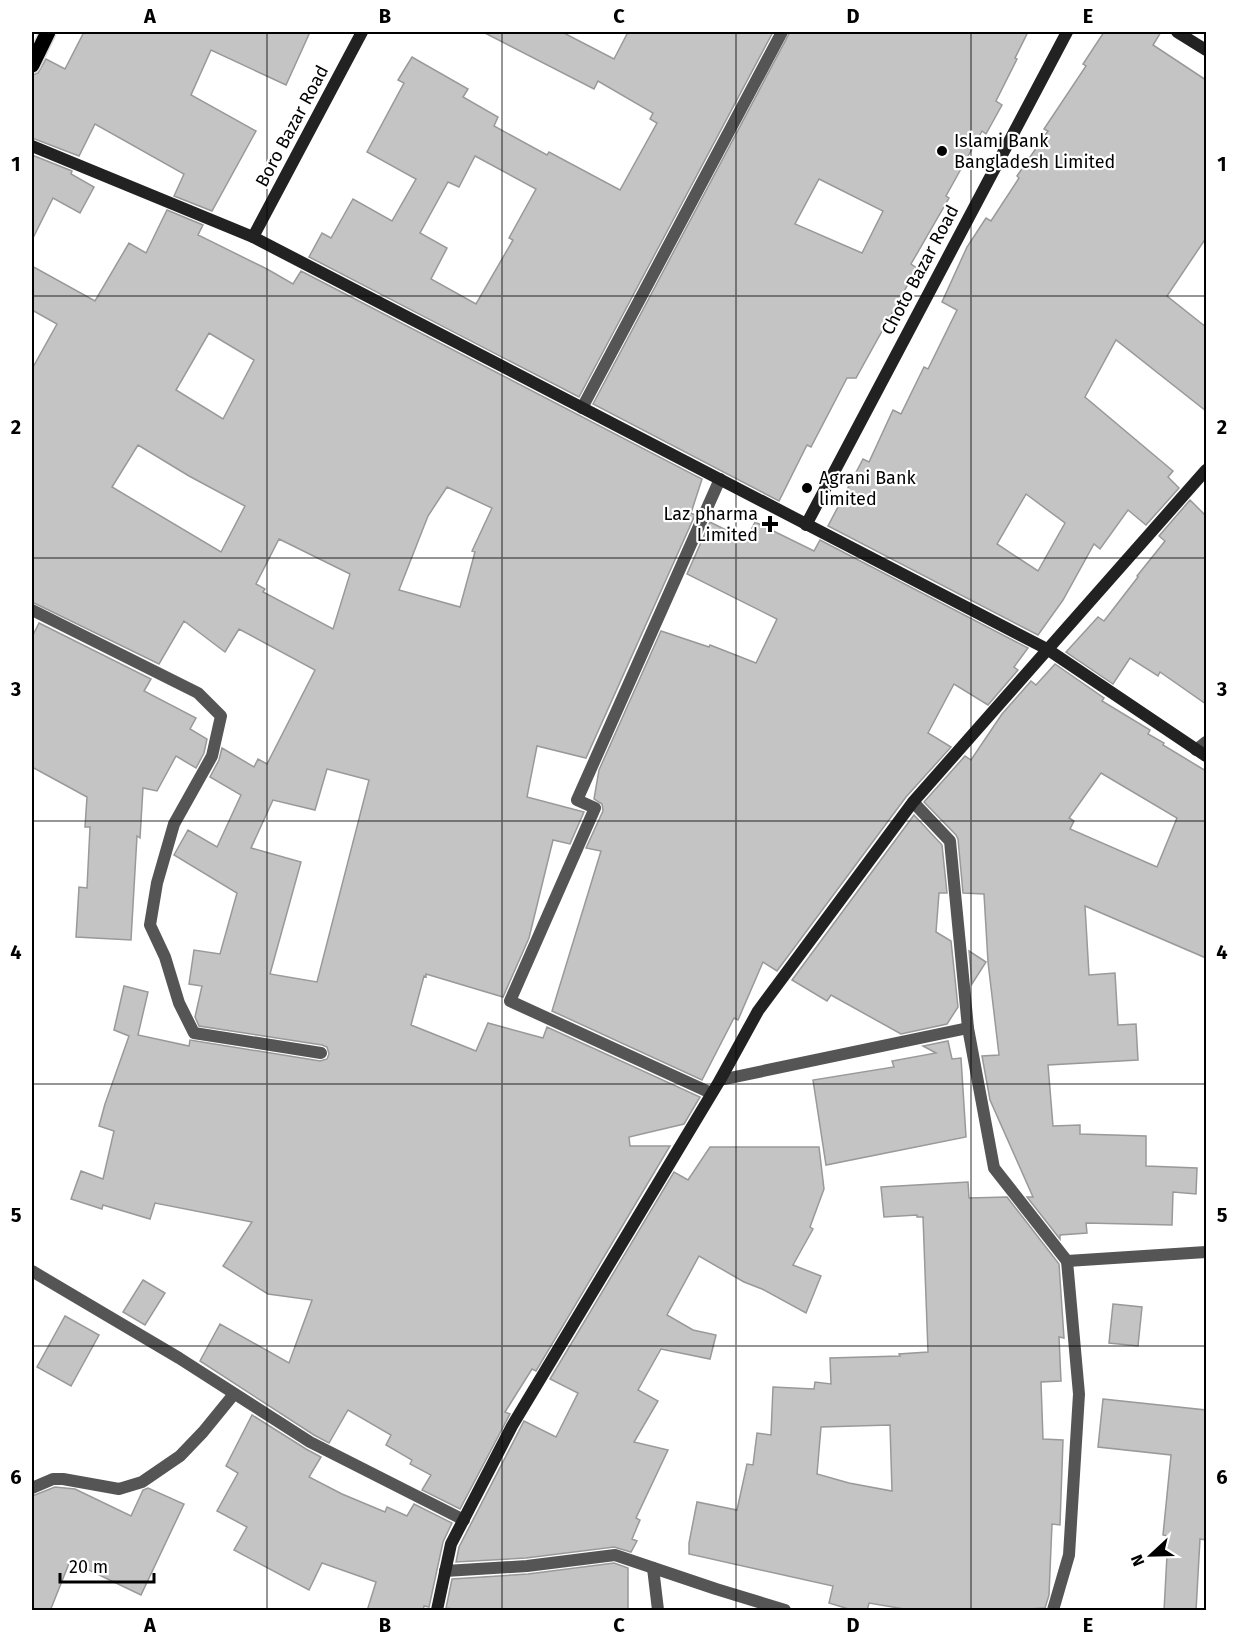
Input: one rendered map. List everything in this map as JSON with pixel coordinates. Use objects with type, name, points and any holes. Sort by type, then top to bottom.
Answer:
[{"type":"main road","points":[[32,65],[48,32]]},
{"type":"street","name":"Boro Bazar Road","points":[[253,237],[362,32]]},
{"type":"street","points":[[582,408],[782,32]]},
{"type":"street","name":"Choto Bazar Road","points":[[806,525],[1067,32]]},
{"type":"street","points":[[1176,32],[1206,50]]},
{"type":"street","points":[[32,146],[253,237],[1047,649],[1203,749]]},
{"type":"street","points":[[437,1611],[451,1544],[512,1426],[720,1080],[758,1011],[913,802],[1206,470]]},
{"type":"street","points":[[711,1093],[510,1001],[595,808],[577,800],[720,479]]},
{"type":"street","points":[[32,610],[198,693],[221,716],[212,756],[174,824],[157,883],[150,925],[165,957],[178,1003],[194,1033],[321,1053]]},
{"type":"street","points":[[913,802],[950,842],[968,1028],[994,1168],[1067,1261],[1079,1394],[1069,1555],[1053,1611]]},
{"type":"street","points":[[720,1080],[968,1028]]},
{"type":"street","points":[[1067,1261],[1206,1252]]},
{"type":"street","points":[[32,1271],[180,1359],[310,1442],[464,1520]]},
{"type":"street","points":[[32,1488],[53,1479],[119,1489],[142,1482],[180,1456],[234,1394]]},
{"type":"street","points":[[445,1571],[527,1566],[615,1555],[785,1611]]},
{"type":"street","points":[[653,1568],[658,1611]]},
{"type":"building","points":[[84,32],[310,32],[286,85],[211,50],[191,95],[256,131],[212,211],[174,196],[184,174],[95,124],[79,156],[32,138],[32,75],[38,73],[46,59],[65,69]]},
{"type":"building","points":[[483,32],[562,32],[614,59],[628,32],[773,32],[579,397],[309,257],[322,233],[331,238],[353,199],[392,221],[416,179],[367,152],[404,83],[398,80],[412,57],[468,89],[463,97],[498,117],[494,126],[547,155],[549,152],[620,190],[657,123],[650,119],[653,113],[598,81],[594,89]],"holes":[[[475,156],[536,189],[509,238],[513,240],[476,304],[431,279],[447,248],[420,233],[448,182],[459,187]]]},
{"type":"building","points":[[790,32],[1028,32],[996,101],[1002,105],[986,134],[982,131],[946,196],[949,198],[911,264],[917,268],[856,378],[847,378],[811,447],[807,445],[779,501],[593,404]],"holes":[[[819,179],[883,211],[862,253],[795,224]]]},
{"type":"building","points":[[1104,32],[1161,32],[1153,45],[1206,80],[1206,238],[1167,296],[1206,327],[1206,411],[1116,340],[1085,397],[1173,471],[1168,477],[1179,488],[1146,525],[1128,510],[1100,549],[1094,544],[1063,600],[1038,635],[828,526],[863,459],[869,462],[893,410],[901,414],[924,367],[928,369],[957,310],[942,302],[967,247],[986,218],[991,221],[1019,178],[1017,176],[1048,131],[1044,129],[1086,66],[1083,64]],"holes":[[[1026,494],[1065,523],[1038,571],[997,544]]]},
{"type":"building","points":[[32,155],[72,171],[71,174],[94,187],[80,213],[53,198],[32,240]]},
{"type":"building","points":[[167,210],[203,225],[198,235],[293,284],[301,271],[702,479],[691,513],[695,515],[586,758],[537,746],[527,797],[584,812],[570,844],[553,840],[529,938],[503,997],[426,974],[411,1025],[476,1051],[488,1023],[543,1038],[547,1027],[700,1097],[684,1124],[629,1137],[630,1146],[670,1146],[536,1371],[532,1369],[505,1412],[510,1414],[460,1509],[422,1490],[431,1475],[410,1464],[412,1460],[386,1445],[391,1435],[348,1410],[329,1443],[200,1361],[220,1324],[289,1363],[312,1300],[268,1294],[223,1266],[252,1222],[155,1203],[150,1219],[103,1205],[102,1209],[71,1199],[81,1171],[103,1179],[114,1131],[99,1126],[129,1036],[114,1030],[124,986],[148,992],[138,1035],[189,1046],[190,1040],[320,1061],[327,1059],[329,1054],[327,1047],[322,1045],[199,1026],[195,1017],[202,986],[189,984],[194,950],[220,954],[237,893],[174,855],[188,830],[217,847],[241,795],[210,777],[219,760],[222,748],[254,767],[258,759],[267,764],[315,670],[239,629],[225,652],[184,621],[159,664],[32,602],[32,369],[57,324],[32,310],[32,266],[95,301],[129,243],[146,253]],"holes":[[[209,333],[254,360],[223,419],[176,390]],[[138,445],[245,506],[221,552],[112,487]],[[447,487],[492,508],[472,551],[475,552],[460,607],[399,590],[428,516]],[[279,539],[350,574],[333,629],[263,592],[265,589],[256,584]],[[327,769],[369,780],[317,982],[270,974],[301,862],[251,848],[273,800],[315,810]]]},
{"type":"building","points":[[1190,500],[1206,516],[1206,704],[1160,672],[1158,676],[1130,658],[1113,684],[1066,652],[1098,617],[1104,621],[1165,541],[1159,536]]},
{"type":"building","points":[[710,522],[746,540],[755,522],[814,551],[820,540],[1028,648],[1014,667],[1018,670],[988,705],[954,684],[928,733],[951,747],[906,797],[777,971],[763,962],[738,1020],[734,1018],[702,1080],[552,1011],[601,851],[586,848],[603,811],[602,804],[594,799],[599,770],[661,631],[709,647],[710,645],[756,663],[777,619],[687,574]]},
{"type":"building","points":[[39,623],[151,679],[144,691],[196,718],[190,729],[207,739],[204,753],[196,768],[176,756],[157,791],[143,788],[140,838],[137,836],[131,940],[76,937],[79,887],[87,888],[90,827],[85,827],[87,797],[32,767],[32,637]]},
{"type":"building","points":[[1055,664],[1104,698],[1102,701],[1150,730],[1148,734],[1164,743],[1163,745],[1206,771],[1206,958],[1085,906],[1089,975],[1115,973],[1118,1025],[1136,1024],[1138,1060],[1048,1065],[1053,1126],[1080,1125],[1080,1134],[1146,1136],[1146,1166],[1197,1168],[1196,1194],[1173,1192],[1172,1225],[1086,1223],[1087,1233],[1060,1235],[1060,1239],[1027,1197],[1033,1197],[990,1100],[982,1056],[999,1055],[988,962],[984,894],[963,893],[958,839],[924,802],[965,756],[971,760],[1002,714],[1031,681],[1036,685]],"holes":[[[1101,773],[1177,818],[1157,867],[1070,829],[1074,821],[1069,818]]]},
{"type":"building","points":[[914,815],[942,845],[947,893],[939,893],[936,932],[951,941],[958,1007],[947,1024],[901,1034],[831,995],[827,1001],[792,980]]},
{"type":"building","points":[[969,951],[986,962],[972,984]]},
{"type":"building","points":[[948,1041],[952,1059],[961,1058],[966,1137],[826,1165],[813,1080],[894,1067],[892,1061],[936,1053],[923,1046]]},
{"type":"building","points":[[710,1147],[819,1147],[824,1189],[810,1227],[813,1229],[793,1265],[821,1276],[806,1313],[699,1256],[667,1315],[693,1330],[716,1335],[710,1359],[661,1349],[638,1390],[658,1401],[634,1442],[668,1450],[636,1518],[640,1520],[632,1539],[637,1541],[631,1552],[614,1547],[526,1558],[456,1562],[459,1547],[524,1421],[556,1437],[578,1393],[550,1379],[674,1172],[688,1180]]},
{"type":"building","points":[[968,1182],[969,1198],[1007,1197],[1059,1264],[1064,1338],[1059,1337],[1061,1381],[1041,1382],[1043,1439],[1063,1440],[1060,1525],[1052,1524],[1049,1595],[1045,1608],[1029,1609],[1029,1611],[916,1611],[869,1603],[867,1611],[855,1611],[829,1603],[833,1586],[689,1554],[697,1502],[737,1510],[747,1464],[753,1465],[757,1433],[771,1435],[773,1387],[814,1389],[815,1382],[831,1384],[830,1358],[900,1356],[899,1354],[928,1352],[923,1217],[917,1217],[917,1215],[884,1217],[881,1187]],"holes":[[[890,1425],[892,1491],[817,1474],[821,1427]]]},
{"type":"building","points":[[143,1280],[165,1293],[145,1325],[123,1312]]},
{"type":"building","points":[[1113,1304],[1142,1307],[1138,1346],[1109,1343]]},
{"type":"building","points":[[65,1316],[99,1335],[71,1386],[37,1367]]},
{"type":"building","points":[[1103,1399],[1206,1410],[1206,1540],[1200,1539],[1196,1611],[1164,1611],[1168,1536],[1163,1535],[1171,1455],[1098,1447]]},
{"type":"building","points":[[252,1415],[321,1457],[309,1477],[385,1512],[387,1507],[407,1516],[414,1504],[452,1523],[443,1542],[429,1607],[424,1606],[423,1611],[367,1611],[376,1582],[322,1563],[309,1590],[234,1550],[247,1527],[217,1511],[238,1473],[226,1466]]},
{"type":"building","points":[[55,1487],[75,1489],[131,1516],[143,1490],[148,1488],[184,1504],[141,1595],[70,1561],[50,1611],[32,1611],[32,1496]]},
{"type":"building","points":[[614,1563],[628,1568],[628,1611],[470,1611],[446,1608],[452,1579],[528,1574]]},
{"type":"place","name":"Islami Bank Bangladesh Limited","points":[[942,151]]},
{"type":"place","name":"Agrani Bank limited","points":[[807,488]]},
{"type":"place","name":"Laz pharma Limited","points":[[770,524]]}]
